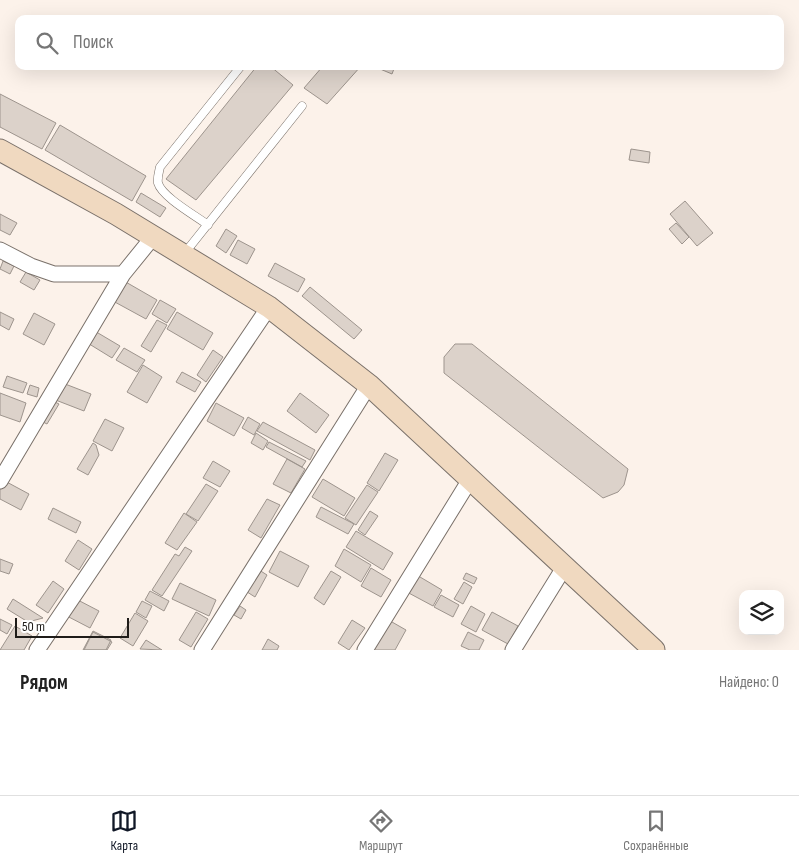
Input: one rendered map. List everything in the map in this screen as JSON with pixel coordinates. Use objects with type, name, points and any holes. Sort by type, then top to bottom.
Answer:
[{"type":"main road","points":[[0,150],[269,307],[368,385],[471,478],[654,650]]},
{"type":"street","points":[[0,481],[123,274],[153,238]]},
{"type":"street","points":[[0,250],[30,266],[54,274],[123,274]]},
{"type":"street","points":[[36,650],[269,307]]},
{"type":"street","points":[[202,650],[368,385]]},
{"type":"street","points":[[365,650],[471,478]]},
{"type":"street","points":[[513,650],[565,566]]},
{"type":"lane","points":[[208,225],[167,195],[158,184],[158,174],[160,167],[238,70]]},
{"type":"lane","points":[[183,256],[302,106]]},
{"type":"building","points":[[254,70],[275,70],[293,85],[196,200],[166,179]]},
{"type":"building","points":[[320,70],[357,70],[327,104],[304,88]]},
{"type":"building","points":[[382,70],[394,70],[392,74]]},
{"type":"building","points":[[0,94],[56,123],[42,149],[0,127]]},
{"type":"building","points":[[60,125],[146,176],[132,201],[45,150]]},
{"type":"building","points":[[631,149],[650,152],[649,163],[629,160]]},
{"type":"building","points":[[141,193],[166,208],[160,217],[136,202]]},
{"type":"building","points":[[685,201],[713,233],[697,246],[670,214]]},
{"type":"building","points":[[0,214],[17,223],[10,235],[0,230]]},
{"type":"building","points":[[676,223],[689,237],[682,244],[669,229]]},
{"type":"building","points":[[226,229],[237,236],[226,253],[216,246]]},
{"type":"building","points":[[238,240],[255,249],[247,264],[230,255]]},
{"type":"building","points":[[3,261],[14,266],[10,274],[0,269]]},
{"type":"building","points":[[275,263],[305,279],[298,292],[268,276]]},
{"type":"building","points":[[26,272],[40,280],[34,290],[20,282]]},
{"type":"building","points":[[124,281],[157,300],[146,319],[113,301]]},
{"type":"building","points":[[310,287],[362,330],[354,339],[302,296]]},
{"type":"building","points":[[160,300],[176,309],[167,323],[152,314]]},
{"type":"building","points":[[0,312],[14,319],[9,330],[0,325]]},
{"type":"building","points":[[177,312],[213,333],[203,350],[167,329]]},
{"type":"building","points":[[34,313],[55,324],[44,345],[23,334]]},
{"type":"building","points":[[157,320],[167,325],[151,352],[141,346]]},
{"type":"building","points":[[93,330],[120,346],[112,358],[86,342]]},
{"type":"building","points":[[455,344],[472,344],[628,469],[624,485],[618,492],[603,498],[444,373],[444,357]]},
{"type":"building","points":[[124,348],[145,360],[137,372],[116,360]]},
{"type":"building","points":[[213,350],[223,357],[206,382],[197,375]]},
{"type":"building","points":[[143,365],[162,377],[147,403],[127,392]]},
{"type":"building","points":[[182,372],[201,382],[195,392],[176,382]]},
{"type":"building","points":[[7,376],[27,383],[23,393],[3,387]]},
{"type":"building","points":[[60,382],[91,394],[84,411],[53,399]]},
{"type":"building","points":[[30,385],[39,388],[37,397],[27,394]]},
{"type":"building","points":[[0,393],[26,403],[20,422],[0,415]]},
{"type":"building","points":[[300,393],[329,415],[316,433],[287,411]]},
{"type":"building","points":[[51,400],[59,404],[47,424],[39,420]]},
{"type":"building","points":[[216,403],[244,418],[234,436],[207,421]]},
{"type":"building","points":[[248,417],[260,424],[254,435],[242,428]]},
{"type":"building","points":[[105,419],[124,428],[112,451],[93,441]]},
{"type":"building","points":[[263,422],[315,450],[310,460],[257,431]]},
{"type":"building","points":[[256,433],[268,441],[263,450],[251,443]]},
{"type":"building","points":[[269,442],[306,461],[302,467],[266,447]]},
{"type":"building","points":[[93,443],[96,445],[99,455],[88,475],[77,469]]},
{"type":"building","points":[[385,453],[398,460],[379,491],[367,483]]},
{"type":"building","points":[[287,459],[305,469],[291,493],[273,484]]},
{"type":"building","points":[[213,461],[230,471],[220,487],[203,478]]},
{"type":"building","points":[[323,479],[355,498],[344,516],[312,497]]},
{"type":"building","points":[[3,480],[29,494],[21,510],[0,499],[0,485]]},
{"type":"building","points":[[206,484],[218,491],[198,521],[186,514]]},
{"type":"building","points":[[367,485],[378,492],[356,525],[345,518]]},
{"type":"building","points":[[267,499],[280,505],[261,538],[248,530]]},
{"type":"building","points":[[321,507],[354,524],[348,534],[316,517]]},
{"type":"building","points":[[53,508],[81,522],[76,533],[48,519]]},
{"type":"building","points":[[370,511],[378,516],[365,535],[358,530]]},
{"type":"building","points":[[184,513],[197,522],[177,550],[165,543]]},
{"type":"building","points":[[356,531],[393,553],[383,570],[346,547]]},
{"type":"building","points":[[78,540],[92,549],[79,570],[65,561]]},
{"type":"building","points":[[185,547],[192,551],[162,596],[152,590],[175,554],[179,556]]},
{"type":"building","points":[[344,549],[371,565],[361,582],[335,566]]},
{"type":"building","points":[[280,551],[309,566],[298,587],[269,572]]},
{"type":"building","points":[[0,559],[13,564],[9,574],[0,571]]},
{"type":"building","points":[[256,568],[267,575],[255,597],[244,590]]},
{"type":"building","points":[[371,568],[391,580],[381,597],[361,586]]},
{"type":"building","points":[[331,571],[341,577],[324,605],[314,598]]},
{"type":"building","points":[[466,573],[477,578],[474,584],[463,579]]},
{"type":"building","points":[[415,574],[442,590],[433,606],[405,591]]},
{"type":"building","points":[[53,581],[64,589],[48,613],[36,605]]},
{"type":"building","points":[[464,582],[472,587],[463,604],[454,599]]},
{"type":"building","points":[[180,583],[216,600],[209,616],[172,599]]},
{"type":"building","points":[[150,591],[169,601],[164,611],[145,600]]},
{"type":"building","points":[[441,595],[459,605],[453,617],[434,607]]},
{"type":"building","points":[[74,598],[99,611],[90,628],[65,615]]},
{"type":"building","points":[[13,599],[43,618],[28,622],[7,609]]},
{"type":"building","points":[[142,601],[152,606],[146,618],[136,612]]},
{"type":"building","points":[[240,606],[246,610],[241,619],[234,615]]},
{"type":"building","points":[[471,606],[485,614],[476,632],[461,624]]},
{"type":"building","points":[[196,612],[208,619],[191,647],[179,640]]},
{"type":"building","points":[[492,612],[518,626],[508,644],[482,630]]},
{"type":"building","points":[[135,613],[148,621],[133,646],[120,638]]},
{"type":"building","points":[[385,618],[406,630],[395,650],[367,650]]},
{"type":"building","points":[[0,619],[12,625],[7,634],[0,630]]},
{"type":"building","points":[[352,620],[365,628],[349,650],[338,643]]},
{"type":"building","points":[[15,626],[32,636],[24,650],[0,650]]},
{"type":"building","points":[[93,631],[111,640],[106,650],[83,650]]},
{"type":"building","points":[[93,632],[112,642],[107,650],[84,650]]},
{"type":"building","points":[[468,632],[484,640],[479,650],[470,650],[461,646]]},
{"type":"building","points":[[268,639],[279,646],[277,650],[262,650]]},
{"type":"building","points":[[146,640],[162,650],[140,649]]}]
